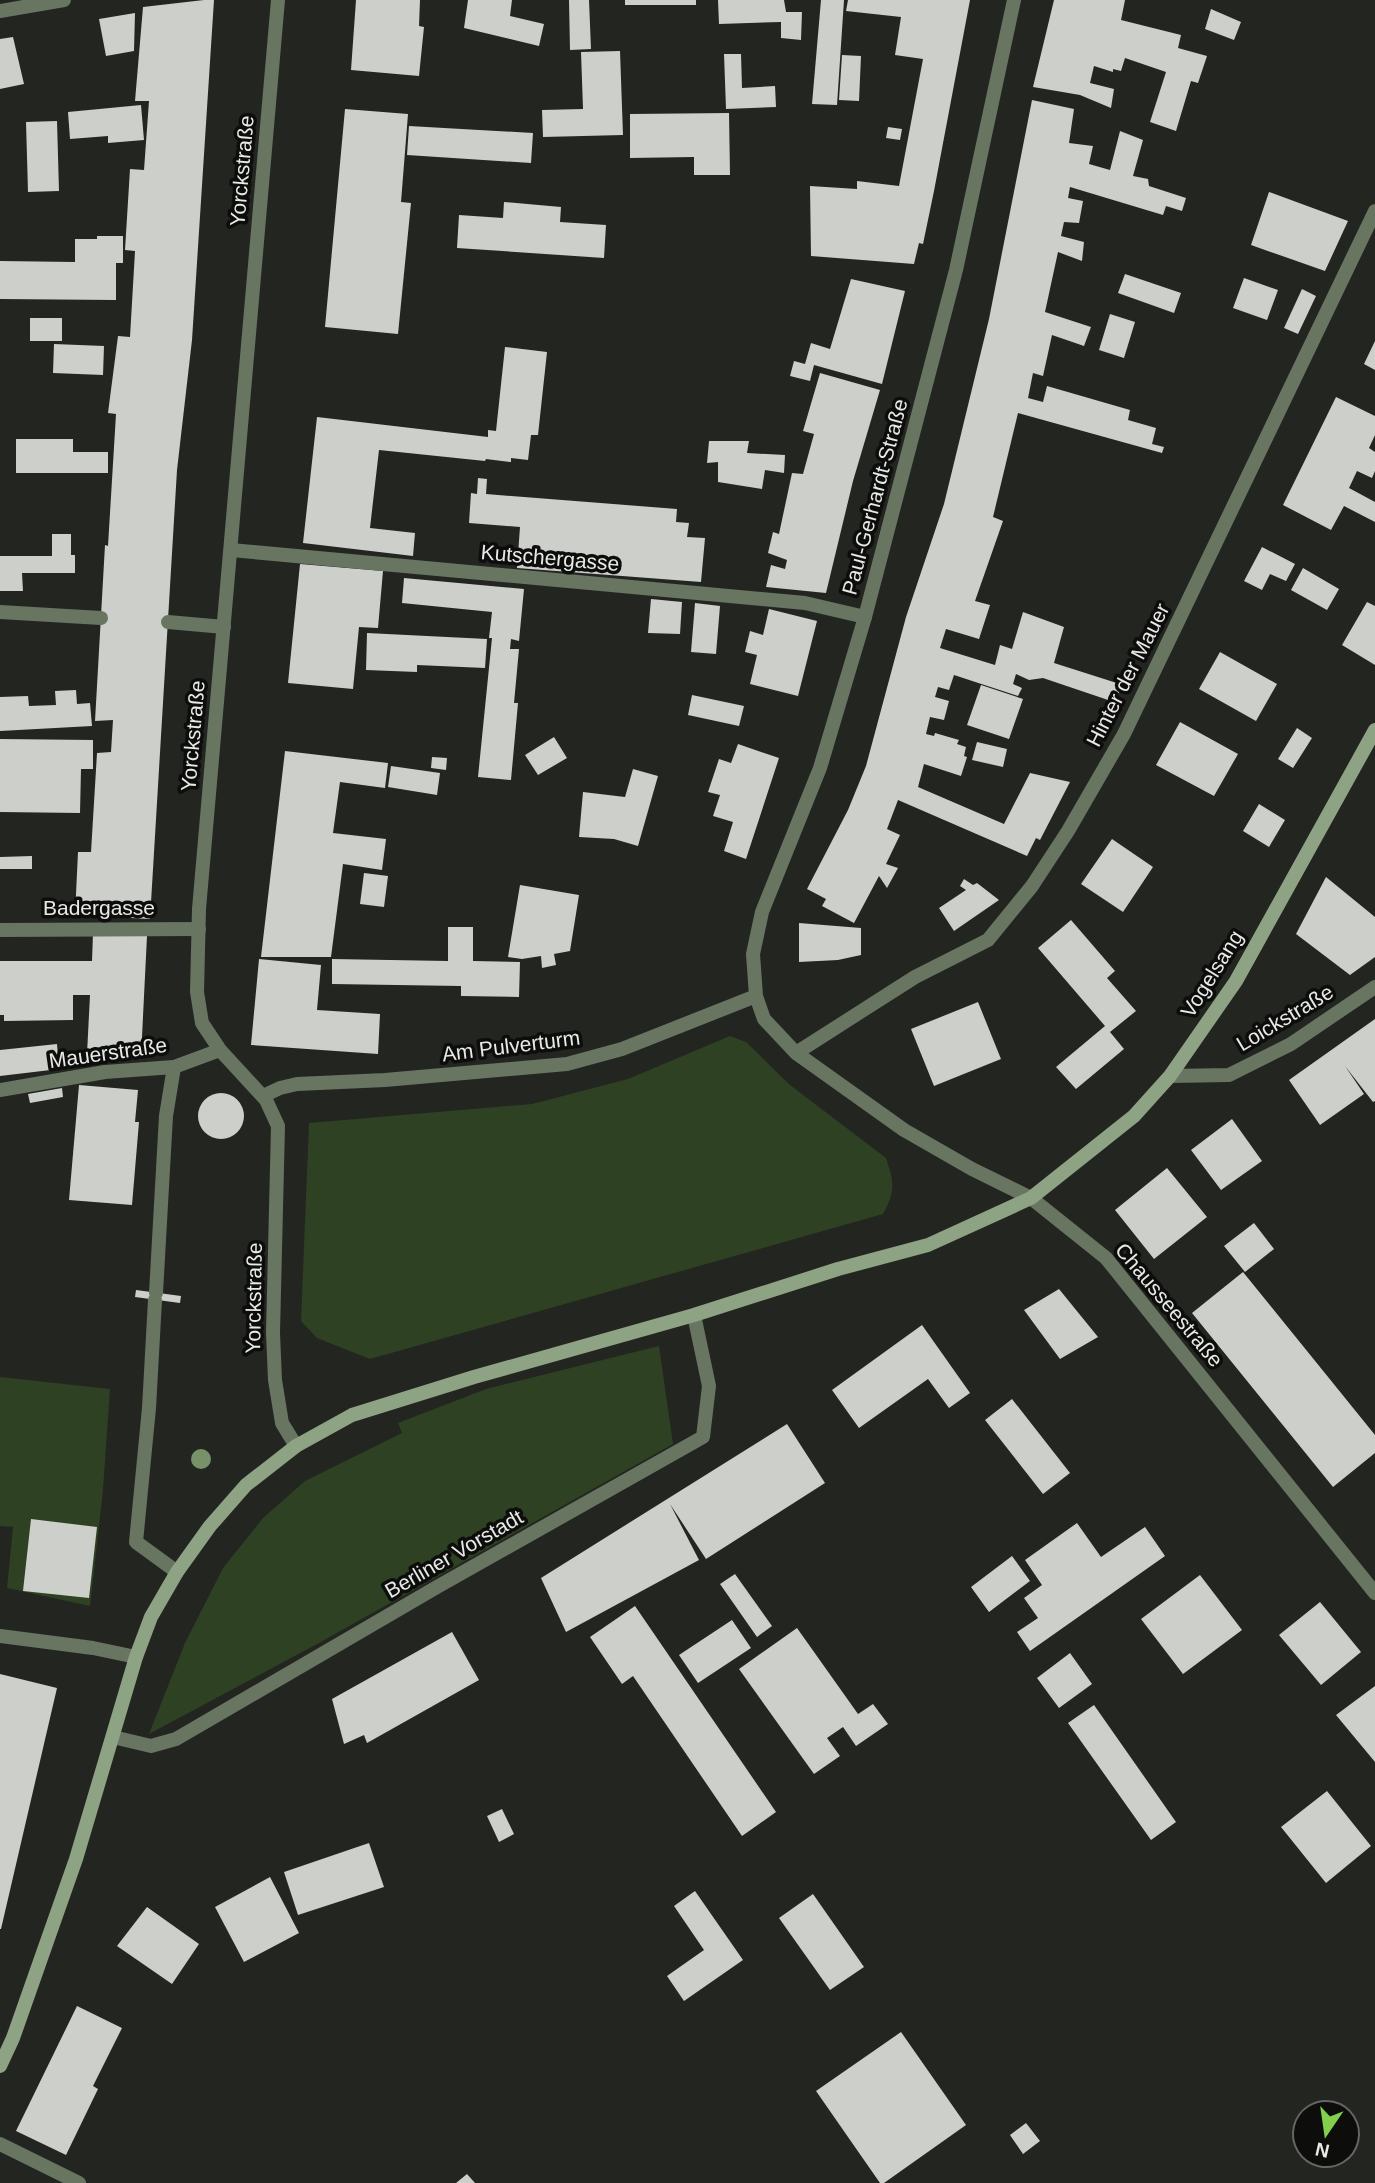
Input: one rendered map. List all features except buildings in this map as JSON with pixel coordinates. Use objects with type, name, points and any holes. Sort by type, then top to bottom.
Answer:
[{"type":"main road","name":"Vogelsang","points":[[1031,1198],[1134,1116],[1170,1076],[1236,981],[1375,730]]},
{"type":"main road","points":[[0,2066],[13,2038],[76,1859],[136,1657],[151,1618],[177,1572],[210,1526],[246,1485],[296,1446],[352,1415],[486,1373],[694,1315],[838,1269],[928,1245],[1031,1198]]},
{"type":"street","points":[[0,11],[64,0]]},
{"type":"street","name":"Yorckstraße","points":[[278,0],[199,929],[197,992],[202,1023],[220,1051],[263,1096],[278,1126],[273,1333],[275,1380],[282,1423],[296,1446]]},
{"type":"street","name":"Paul-Gerhardt-Straße","points":[[756,996],[753,954],[762,912],[820,768],[865,617],[956,270],[1014,0]]},
{"type":"street","name":"Hinter der Mauer","points":[[796,1053],[915,976],[988,940],[1032,886],[1068,831],[1124,734],[1375,211]]},
{"type":"street","name":"Kutschergasse","points":[[231,550],[805,603],[865,617]]},
{"type":"street","points":[[0,612],[101,618]]},
{"type":"street","points":[[168,622],[224,626]]},
{"type":"street","name":"Badergasse","points":[[0,930],[199,929]]},
{"type":"street","name":"Loickstraße","points":[[1170,1076],[1228,1074],[1291,1044],[1375,987]]},
{"type":"street","name":"Chausseestraße","points":[[756,996],[764,1019],[796,1053],[904,1130],[972,1169],[1031,1198],[1106,1258],[1375,1593]]},
{"type":"street","name":"Am Pulverturm","points":[[263,1096],[297,1084],[385,1080],[567,1064],[622,1049],[756,996]]},
{"type":"street","name":"Mauerstraße","points":[[0,1090],[105,1072],[174,1067],[220,1051]]},
{"type":"street","points":[[174,1067],[166,1116],[149,1408],[136,1542],[177,1572]]},
{"type":"street","name":"Berliner Vorstadt","points":[[113,1737],[151,1746],[176,1739],[437,1587],[704,1437],[709,1385],[694,1315]]},
{"type":"street","points":[[0,1636],[93,1648],[136,1657]]},
{"type":"street","points":[[0,2144],[79,2183]]},
{"type":"green space","points":[[730,1036],[746,1042],[790,1085],[886,1158],[892,1186],[883,1214],[370,1359],[317,1338],[301,1321],[309,1123],[532,1104],[628,1079]]},
{"type":"green space","points":[[659,1346],[673,1444],[319,1643],[149,1734],[185,1643],[223,1568],[263,1518],[305,1481],[402,1433],[398,1423],[486,1389]]},
{"type":"green space","points":[[0,1377],[110,1389],[103,1490],[90,1606],[7,1588],[13,1527],[0,1526]]}]
